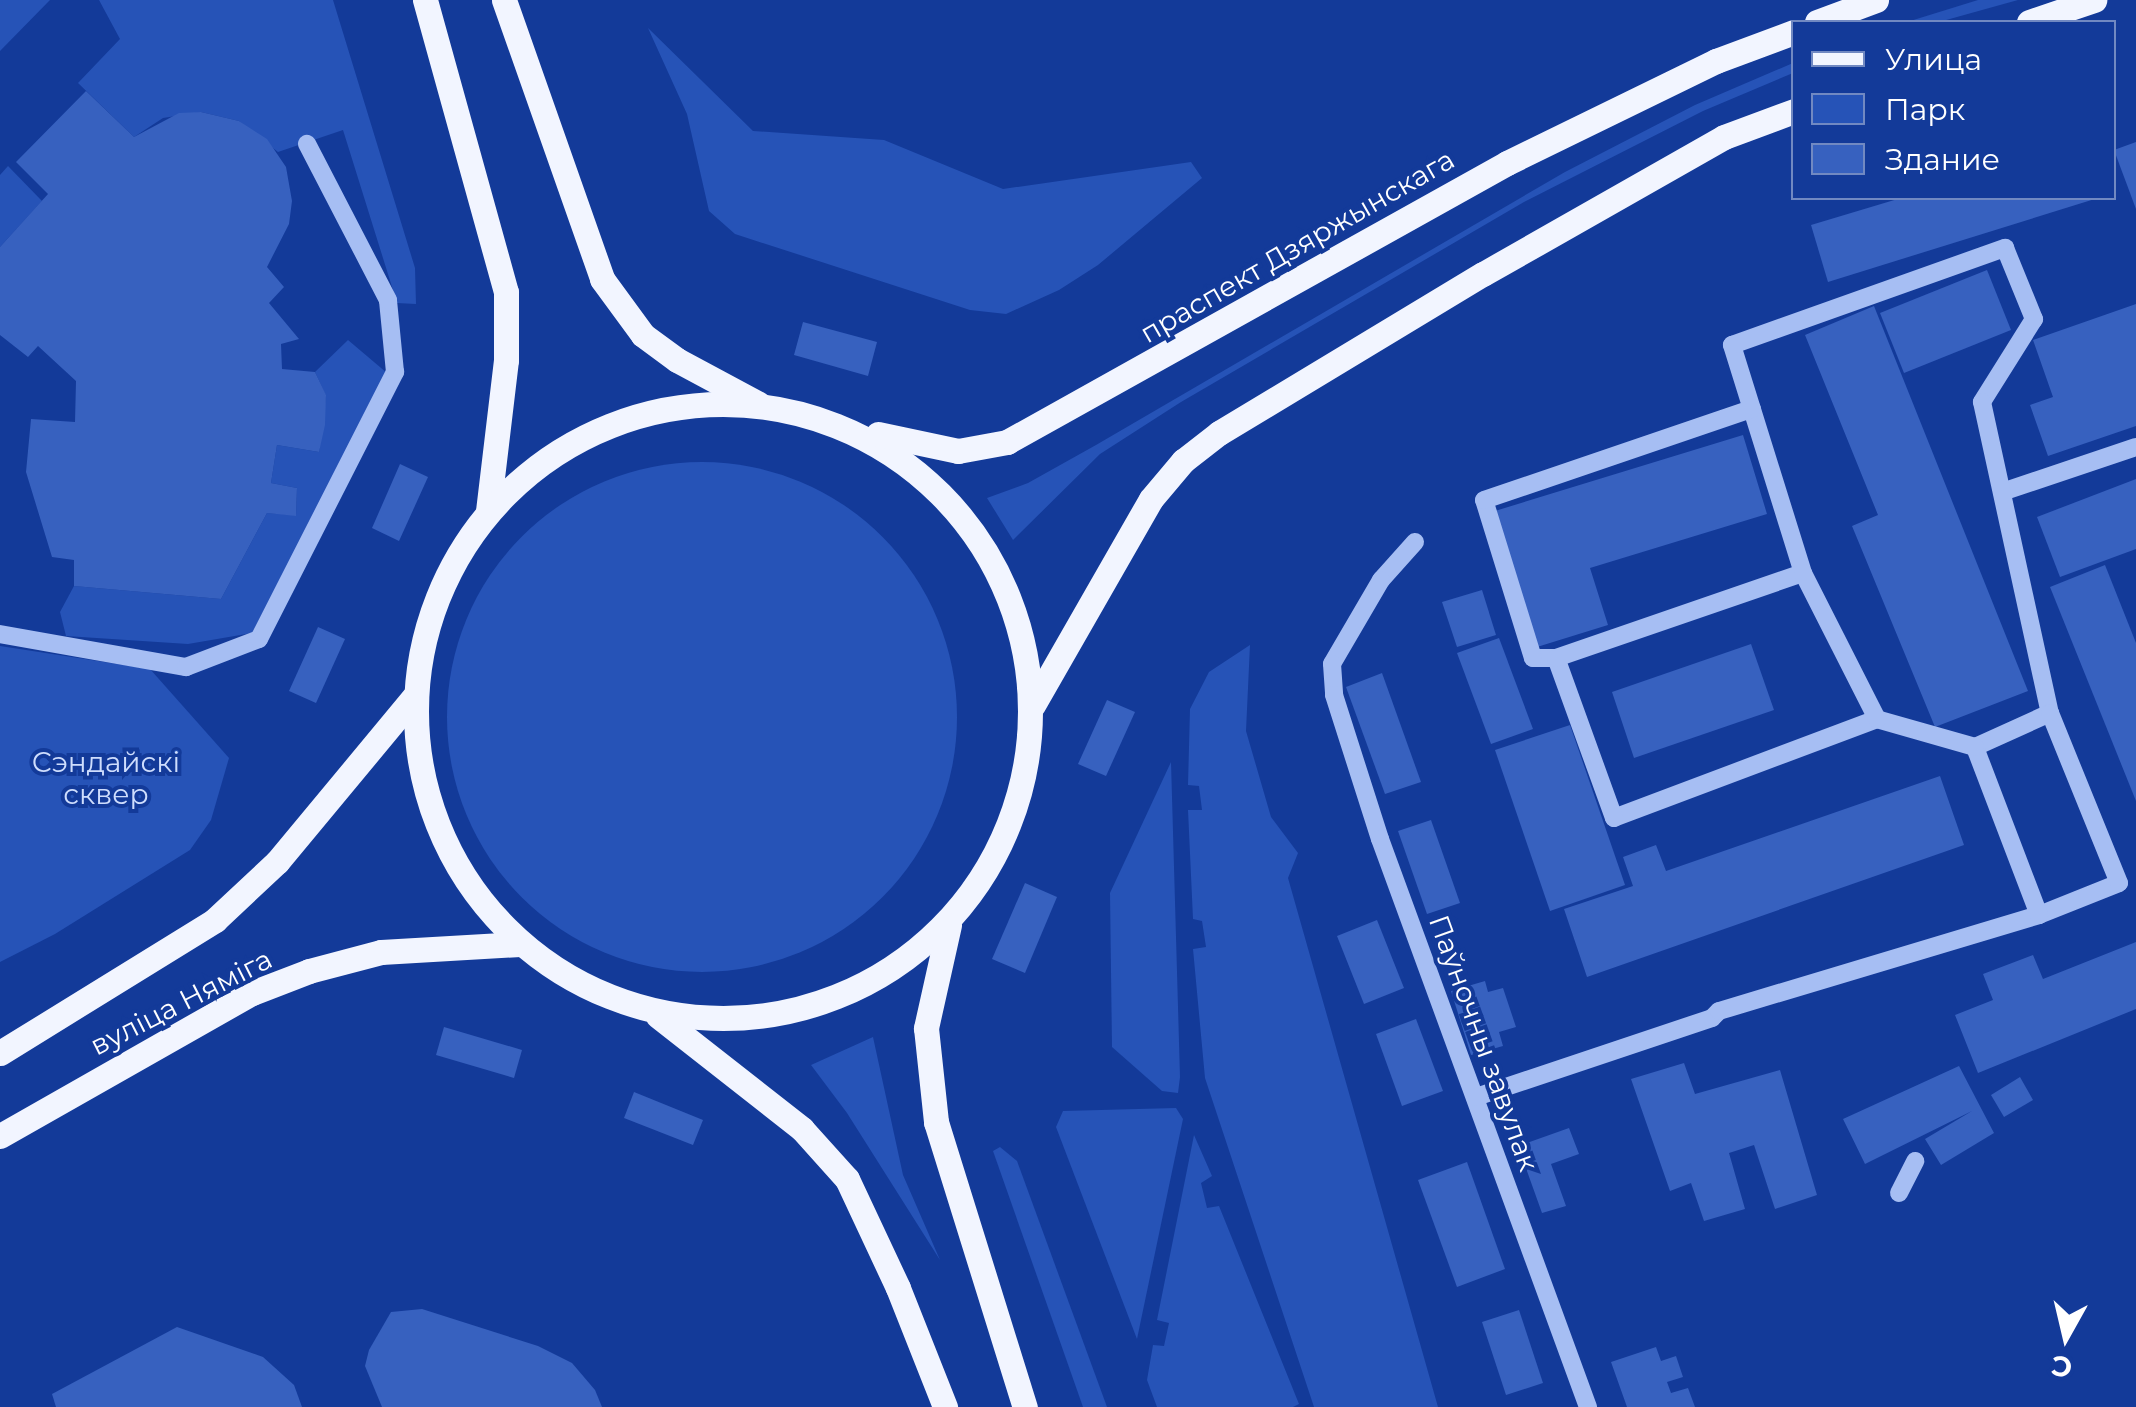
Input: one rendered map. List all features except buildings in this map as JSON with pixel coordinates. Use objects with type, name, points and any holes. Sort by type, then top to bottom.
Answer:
[{"type":"main road","points":[[424,0],[506,292],[506,360],[488,510]]},
{"type":"main road","points":[[504,0],[602,279],[643,335],[677,360],[759,404]]},
{"type":"main road","points":[[1822,20],[1876,0]]},
{"type":"main road","points":[[2034,20],[2094,0]]},
{"type":"main road","name":"праспект Дзяржынскага","points":[[823,418],[904,442],[958,451],[1007,442],[1507,163],[1716,61],[1791,33]]},
{"type":"main road","points":[[1033,705],[1151,499],[1183,461],[1483,274],[1724,137],[1791,112]]},
{"type":"main road","points":[[658,1016],[792,1012],[877,980],[949,924],[1006,841],[1033,745],[1033,705],[1016,624],[1000,581],[972,534],[916,468],[823,418],[759,404],[658,408],[564,446],[488,510],[450,567],[425,630],[414,697],[424,788],[460,874],[520,944],[574,982],[658,1016],[802,1130],[848,1179],[898,1288],[945,1407]]},
{"type":"main road","name":"вуліца Няміга","points":[[0,1053],[215,920],[277,862],[414,697]]},
{"type":"main road","points":[[949,924],[926,1028],[936,1122],[1025,1407]]},
{"type":"main road","name":"вуліца Няміга","points":[[0,1136],[198,1022],[294,976],[381,952],[520,944]]},
{"type":"street","points":[[0,634],[186,666],[259,639],[394,372],[388,300],[307,144]]},
{"type":"street","points":[[1476,1096],[1712,1018],[1755,1000],[2040,916],[2119,883],[2050,712],[1982,402],[2034,320],[2005,248],[1732,344],[1803,573],[1877,719]]},
{"type":"street","points":[[1752,409],[1484,500],[1533,658],[1556,658],[1803,573]]},
{"type":"street","points":[[2002,492],[2136,448]]},
{"type":"street","name":"Паўночны завулак","points":[[1415,542],[1381,580],[1332,664],[1334,695],[1380,839],[1588,1407]]},
{"type":"street","points":[[1556,658],[1614,818],[1877,719],[1976,746],[2050,712]]},
{"type":"street","points":[[1976,746],[2040,916]]},
{"type":"street","points":[[1900,1193],[1915,1160]]},
{"type":"green space","points":[[0,0],[50,0],[0,51]]},
{"type":"green space","points":[[99,0],[333,0],[415,268],[416,304],[397,303],[343,130],[278,152],[239,121],[201,112],[163,118],[134,137],[78,83],[120,39]]},
{"type":"green space","points":[[1978,0],[2018,0],[1946,20],[1913,20]]},
{"type":"green space","points":[[648,28],[753,131],[884,140],[1003,189],[1191,162],[1202,178],[1098,265],[1059,290],[1006,314],[970,310],[735,234],[709,211],[687,114]]},
{"type":"green space","points":[[1791,64],[1791,74],[1703,111],[1524,202],[1181,402],[1100,454],[1013,540],[987,498],[1028,483],[1565,172],[1695,105]]},
{"type":"green space","points":[[8,166],[42,201],[0,247],[0,175]]},
{"type":"green space","points":[[348,340],[387,373],[252,633],[188,644],[66,636],[60,612],[74,586],[221,599],[267,513],[296,515],[297,488],[271,483],[277,445],[319,452],[326,396],[315,372]]},
{"type":"green space","points":[[702,462],[752,467],[800,481],[844,505],[882,537],[914,575],[938,619],[952,667],[957,717],[952,767],[938,815],[914,859],[882,897],[844,929],[800,953],[752,967],[702,972],[652,967],[604,953],[560,929],[522,897],[490,859],[466,815],[452,767],[447,717],[452,667],[466,619],[490,575],[522,537],[560,505],[604,481],[652,467]]},
{"type":"green space","points":[[1250,645],[1246,731],[1271,817],[1298,853],[1288,878],[1438,1407],[1314,1407],[1205,1078],[1193,949],[1206,947],[1202,921],[1193,919],[1188,810],[1202,810],[1199,786],[1188,785],[1190,709],[1209,672]]},
{"type":"green space","name":"Сэндайскі сквер","points":[[0,646],[150,669],[229,758],[211,820],[190,850],[55,934],[0,962]]},
{"type":"green space","points":[[1171,762],[1178,1093],[1162,1091],[1112,1047],[1110,893]]},
{"type":"green space","points":[[873,1037],[903,1175],[940,1260],[847,1113],[811,1065]]},
{"type":"green space","points":[[1176,1108],[1183,1119],[1137,1339],[1056,1127],[1063,1111]]},
{"type":"green space","points":[[1194,1135],[1212,1176],[1201,1183],[1207,1208],[1219,1206],[1299,1404],[1293,1407],[1157,1407],[1147,1380],[1153,1345],[1164,1346],[1169,1323],[1157,1320]]},
{"type":"green space","points":[[1000,1147],[1017,1161],[1107,1407],[1083,1407],[993,1151]]}]
